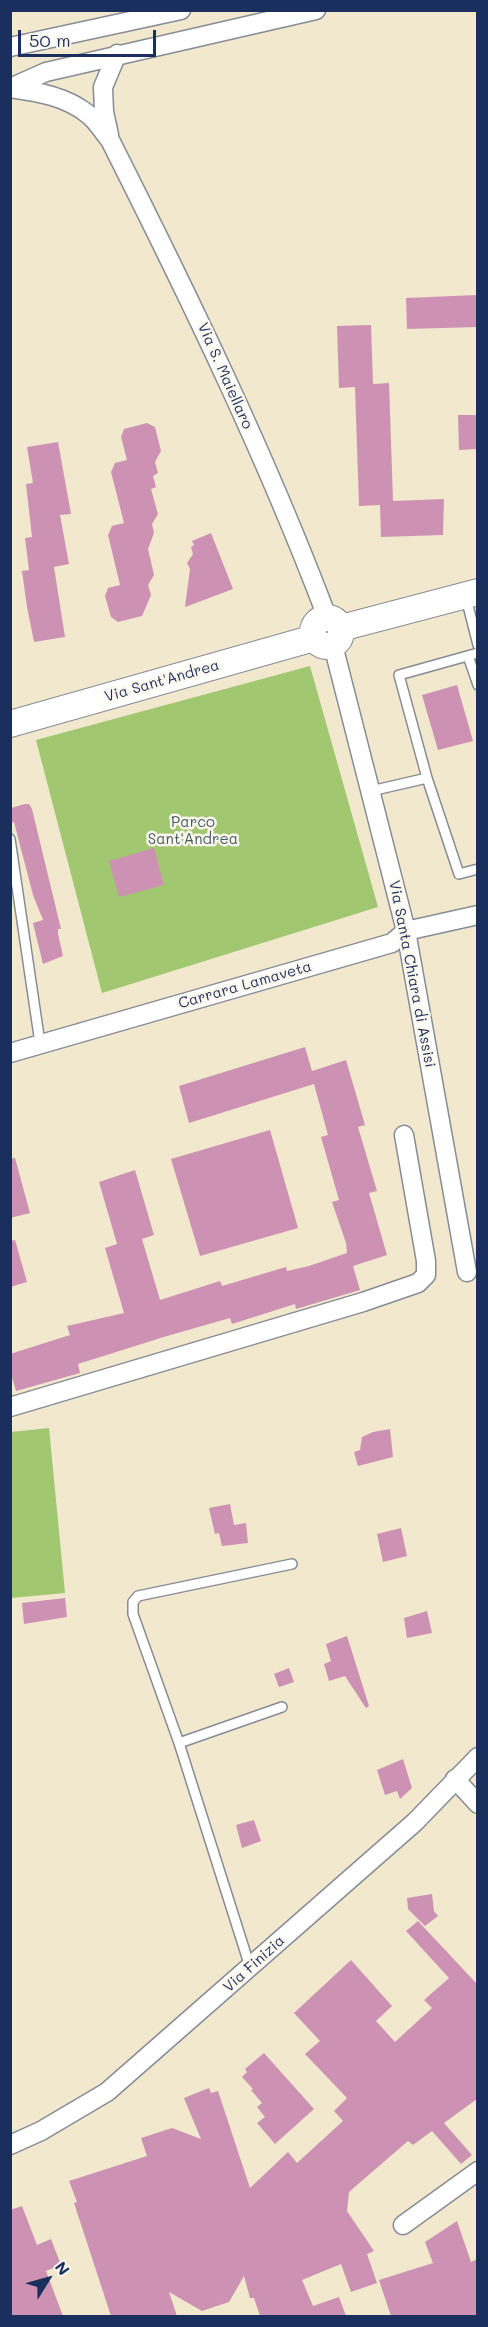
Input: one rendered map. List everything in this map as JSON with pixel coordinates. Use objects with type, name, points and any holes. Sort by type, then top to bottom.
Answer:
[{"type":"street","points":[[10,46],[181,10]]},
{"type":"street","points":[[10,88],[46,72],[316,10]]},
{"type":"street","name":"Via S. Maiellaro","points":[[110,140],[104,112],[103,87],[117,54]]},
{"type":"street","name":"Via S. Maiellaro","points":[[10,88],[48,94],[71,103],[91,115],[110,140],[203,325],[298,539],[329,632]]},
{"type":"street","name":"Via Sant'Andrea","points":[[10,724],[329,632],[472,594]]},
{"type":"street","name":"Via Santa Chiara di Assisi","points":[[329,632],[406,931],[467,1272]]},
{"type":"street","name":"Carrara Lamaveta","points":[[10,1053],[392,943],[406,931],[477,915]]},
{"type":"street","points":[[10,1407],[363,1302],[418,1283],[426,1275],[426,1261],[404,1135]]},
{"type":"street","name":"Via Finizia","points":[[10,2145],[40,2131],[107,2092],[415,1822],[477,1758]]},
{"type":"street","points":[[455,1779],[477,1804]]},
{"type":"street","points":[[402,2224],[477,2170]]},
{"type":"lane","points":[[472,594],[477,645]]},
{"type":"lane","points":[[477,685],[473,655],[399,675],[427,778],[459,874],[477,869]]},
{"type":"lane","points":[[371,791],[427,778]]},
{"type":"lane","points":[[10,839],[40,1043]]},
{"type":"lane","points":[[250,1967],[179,1743],[133,1614],[133,1602],[138,1596],[292,1564]]},
{"type":"lane","points":[[179,1743],[282,1707]]},
{"type":"green space","name":"Parco Sant'Andrea","points":[[310,666],[378,907],[102,993],[36,740]]},
{"type":"green space","points":[[49,1428],[65,1593],[11,1598],[11,1432]]},
{"type":"building","points":[[477,295],[477,327],[407,329],[406,298]]},
{"type":"building","points":[[371,325],[373,384],[389,383],[393,501],[444,499],[443,535],[381,537],[380,505],[359,506],[355,387],[339,388],[337,326]]},
{"type":"building","points":[[458,415],[477,415],[477,449],[459,450]]},
{"type":"building","points":[[147,423],[155,427],[161,451],[155,462],[158,473],[153,476],[156,487],[151,489],[158,514],[152,524],[154,533],[148,549],[154,575],[148,585],[151,595],[142,616],[118,622],[111,617],[105,596],[108,588],[120,585],[108,535],[112,526],[124,523],[111,472],[115,463],[127,460],[121,437],[124,429]]},
{"type":"building","points":[[58,442],[71,514],[60,515],[69,564],[54,567],[65,637],[34,642],[22,571],[29,570],[25,538],[32,537],[26,484],[33,483],[27,447]]},
{"type":"building","points":[[211,533],[233,589],[185,607],[190,569],[187,563],[193,554],[192,541]]},
{"type":"building","points":[[457,685],[473,741],[438,750],[422,695]]},
{"type":"building","points":[[29,804],[32,809],[61,929],[58,929],[58,934],[63,956],[43,964],[33,923],[43,920],[33,895],[14,822],[11,823],[11,808]]},
{"type":"building","points":[[154,848],[164,885],[119,897],[109,861]]},
{"type":"building","points":[[305,1047],[312,1071],[346,1060],[365,1125],[358,1127],[377,1191],[369,1193],[387,1255],[353,1266],[360,1290],[296,1309],[295,1304],[232,1324],[230,1318],[167,1336],[78,1364],[80,1373],[16,1391],[10,1371],[10,1354],[70,1335],[67,1326],[124,1313],[105,1248],[117,1244],[99,1182],[135,1170],[154,1235],[142,1239],[160,1300],[220,1281],[222,1286],[286,1267],[287,1271],[309,1266],[347,1253],[346,1243],[332,1202],[339,1200],[321,1137],[328,1135],[314,1084],[189,1123],[179,1086]]},
{"type":"building","points":[[270,1130],[298,1228],[200,1256],[171,1159]]},
{"type":"building","points":[[15,1158],[30,1213],[10,1218],[10,1159]]},
{"type":"building","points":[[15,1240],[27,1282],[10,1287],[10,1241]]},
{"type":"building","points":[[390,1429],[393,1457],[358,1466],[354,1452],[360,1450],[362,1437]]},
{"type":"building","points":[[230,1504],[234,1525],[246,1523],[248,1543],[222,1546],[219,1533],[215,1534],[209,1508]]},
{"type":"building","points":[[401,1528],[407,1556],[383,1562],[377,1534]]},
{"type":"building","points":[[65,1598],[67,1617],[24,1624],[22,1603]]},
{"type":"building","points":[[427,1611],[432,1633],[407,1638],[404,1618]]},
{"type":"building","points":[[347,1636],[369,1706],[366,1708],[345,1676],[329,1681],[324,1664],[331,1661],[326,1644]]},
{"type":"building","points":[[289,1668],[294,1682],[279,1687],[274,1674]]},
{"type":"building","points":[[403,1759],[412,1788],[400,1799],[397,1791],[385,1795],[377,1770]]},
{"type":"building","points":[[254,1820],[261,1841],[242,1848],[236,1825]]},
{"type":"building","points":[[432,1894],[434,1911],[438,1916],[425,1926],[408,1909],[407,1898]]},
{"type":"building","points":[[418,1921],[477,1984],[477,2099],[444,2123],[472,2155],[461,2164],[432,2131],[413,2145],[408,2141],[349,2192],[347,2211],[374,2251],[367,2254],[377,2283],[351,2292],[341,2264],[302,2280],[313,2306],[339,2297],[346,2316],[260,2316],[254,2298],[250,2298],[244,2276],[229,2302],[202,2311],[169,2292],[177,2316],[111,2316],[69,2181],[147,2156],[141,2138],[172,2128],[201,2139],[184,2098],[209,2088],[211,2093],[218,2091],[250,2188],[288,2152],[297,2163],[343,2121],[334,2111],[347,2098],[305,2054],[320,2041],[294,2013],[351,1960],[392,2006],[376,2021],[395,2042],[432,2008],[424,2000],[449,1978],[406,1931]]},
{"type":"building","points":[[264,2053],[314,2109],[275,2144],[257,2123],[265,2117],[257,2107],[262,2103],[242,2077],[247,2072],[245,2069]]},
{"type":"building","points":[[22,2206],[37,2245],[51,2239],[61,2265],[46,2271],[63,2316],[10,2316],[10,2210]]},
{"type":"building","points":[[457,2221],[471,2262],[477,2259],[477,2316],[391,2316],[379,2280],[433,2263],[425,2242]]}]
